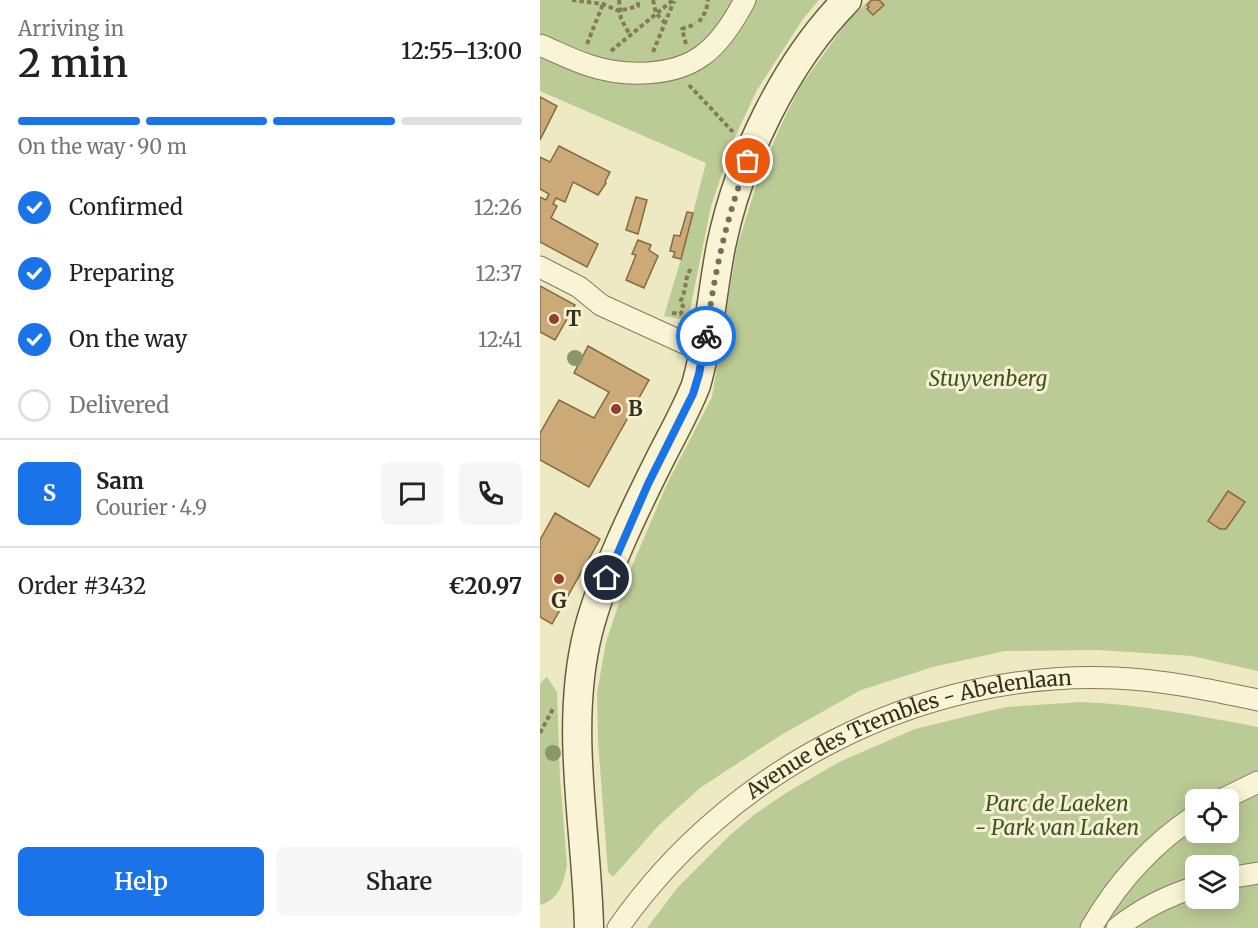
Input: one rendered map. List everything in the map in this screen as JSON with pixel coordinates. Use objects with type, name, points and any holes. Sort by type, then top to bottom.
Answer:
[{"type":"street","points":[[540,45],[585,64],[616,71],[646,72],[675,68],[701,57],[710,49],[732,22],[745,0]]},
{"type":"street","points":[[589,928],[578,741],[578,690],[588,631],[634,514],[693,394],[704,352],[721,243],[734,198],[753,147],[778,95],[796,66],[823,26],[847,0]]},
{"type":"street","points":[[540,267],[579,287],[601,305],[704,352]]},
{"type":"street","name":"Avenue des Trembles - Abelenlaan","points":[[618,928],[667,866],[703,830],[747,794],[840,736],[881,718],[921,704],[977,691],[1020,682],[1064,679],[1114,678],[1171,684],[1258,700]]},
{"type":"street","points":[[1239,791],[1258,782]]},
{"type":"street","points":[[1091,928],[1115,891],[1135,866],[1185,822]]},
{"type":"street","points":[[1239,876],[1258,873]]},
{"type":"street","points":[[1117,928],[1135,914],[1170,895],[1185,890]]},
{"type":"path","points":[[572,0],[603,4],[619,10],[638,6],[638,0]]},
{"type":"path","points":[[619,0],[621,19],[630,34]]},
{"type":"path","points":[[653,0],[656,13],[665,23]]},
{"type":"path","points":[[585,64],[630,34],[674,0]]},
{"type":"path","points":[[646,72],[674,0]]},
{"type":"path","points":[[682,29],[697,23],[706,11],[708,0]]},
{"type":"path","points":[[585,64],[603,4]]},
{"type":"path","points":[[675,68],[734,133],[731,142]]},
{"type":"path","points":[[675,314],[680,314],[683,310],[680,302],[686,291],[687,274],[696,261]]},
{"type":"path","points":[[540,733],[556,702]]},
{"type":"green space","points":[[540,0],[819,0],[803,19],[757,90],[733,141],[711,206],[689,315],[685,320],[664,316],[706,163],[540,91]]},
{"type":"green space","name":"Stuyvenberg","points":[[869,0],[1258,0],[1258,671],[1192,656],[1098,650],[1005,651],[933,667],[861,690],[781,735],[700,788],[659,825],[613,877],[608,872],[598,741],[597,693],[606,642],[629,573],[667,484],[712,397],[737,247],[758,180],[800,87],[846,23]]},
{"type":"green space","points":[[547,677],[557,692],[560,778],[567,865],[562,884],[556,895],[540,905],[540,683]]},
{"type":"green space","name":"Parc de Laeken - Park van Laken","points":[[1081,702],[1170,711],[1258,727],[1258,928],[647,928],[678,887],[729,836],[755,814],[839,762],[915,729],[1006,707]]},
{"type":"building","points":[[872,0],[879,0],[884,5],[873,15],[867,9],[869,7],[867,5]]},
{"type":"building","points":[[540,97],[557,106],[540,140]]},
{"type":"building","points":[[559,146],[610,172],[598,195],[573,182],[565,202],[556,198],[553,204],[557,206],[551,218],[598,244],[587,267],[540,242],[540,197],[546,200],[549,194],[540,189],[540,157],[550,162]]},
{"type":"building","points":[[636,197],[647,200],[638,234],[626,230]]},
{"type":"building","points":[[687,212],[693,213],[681,259],[673,257],[675,252],[670,251],[674,235],[680,236]]},
{"type":"building","points":[[638,240],[651,245],[649,250],[658,256],[644,288],[626,280],[636,255],[632,254]]},
{"type":"building","name":"T","points":[[540,286],[575,305],[555,340],[540,332]]},
{"type":"building","name":"B","points":[[588,346],[649,380],[589,487],[540,460],[540,433],[559,400],[594,418],[609,392],[574,373]]},
{"type":"building","points":[[1228,491],[1245,502],[1226,529],[1220,529],[1208,521]]},
{"type":"building","name":"G","points":[[555,513],[600,539],[552,624],[540,617],[540,540]]},
{"type":"way so far","points":[[706,336],[721,243],[748,161]]},
{"type":"place","name":"T","points":[[554,319]]},
{"type":"place","name":"B","points":[[616,409]]},
{"type":"place","name":"G","points":[[559,579]]},
{"type":"route","points":[[607,578],[648,484],[693,394],[702,363],[706,336]]}]
